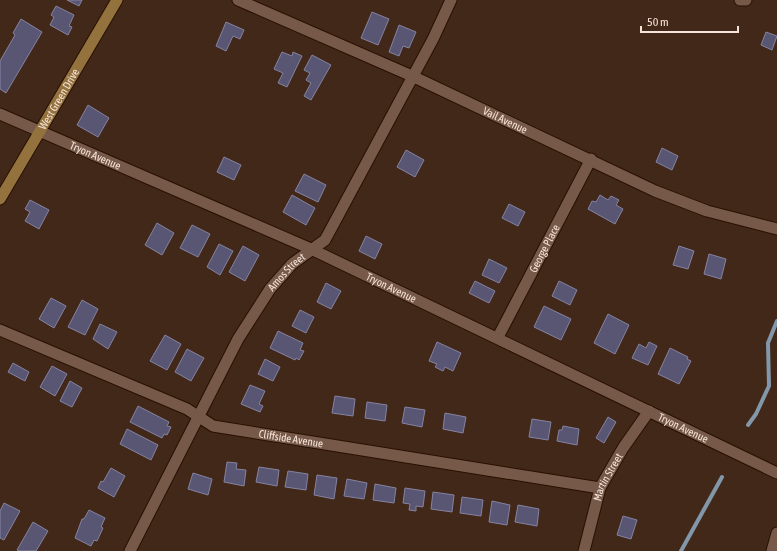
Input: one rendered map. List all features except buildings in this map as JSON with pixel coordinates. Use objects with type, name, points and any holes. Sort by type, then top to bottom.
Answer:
[{"type":"main road","name":"West Green Drive","points":[[0,198],[117,0]]},
{"type":"street","name":"Vail Avenue","points":[[238,0],[412,76],[591,159],[655,191],[706,211],[777,229]]},
{"type":"street","name":"Amos Street","points":[[130,551],[238,339],[270,289],[292,264],[325,240],[452,0]]},
{"type":"street","points":[[740,0],[746,0]]},
{"type":"street","name":"Tryon Avenue","points":[[0,114],[311,249],[498,337],[777,473]]},
{"type":"street","name":"George Place","points":[[498,337],[591,159]]},
{"type":"street","name":"Cliffside Avenue","points":[[0,330],[186,409],[213,426],[600,488]]},
{"type":"street","name":"Martin Street","points":[[584,551],[600,488],[623,448],[649,411]]},
{"type":"street","points":[[772,551],[777,533]]},
{"type":"waterway","points":[[748,425],[756,414],[769,386],[768,343],[777,321]]},
{"type":"waterway","points":[[681,551],[722,477]]}]
